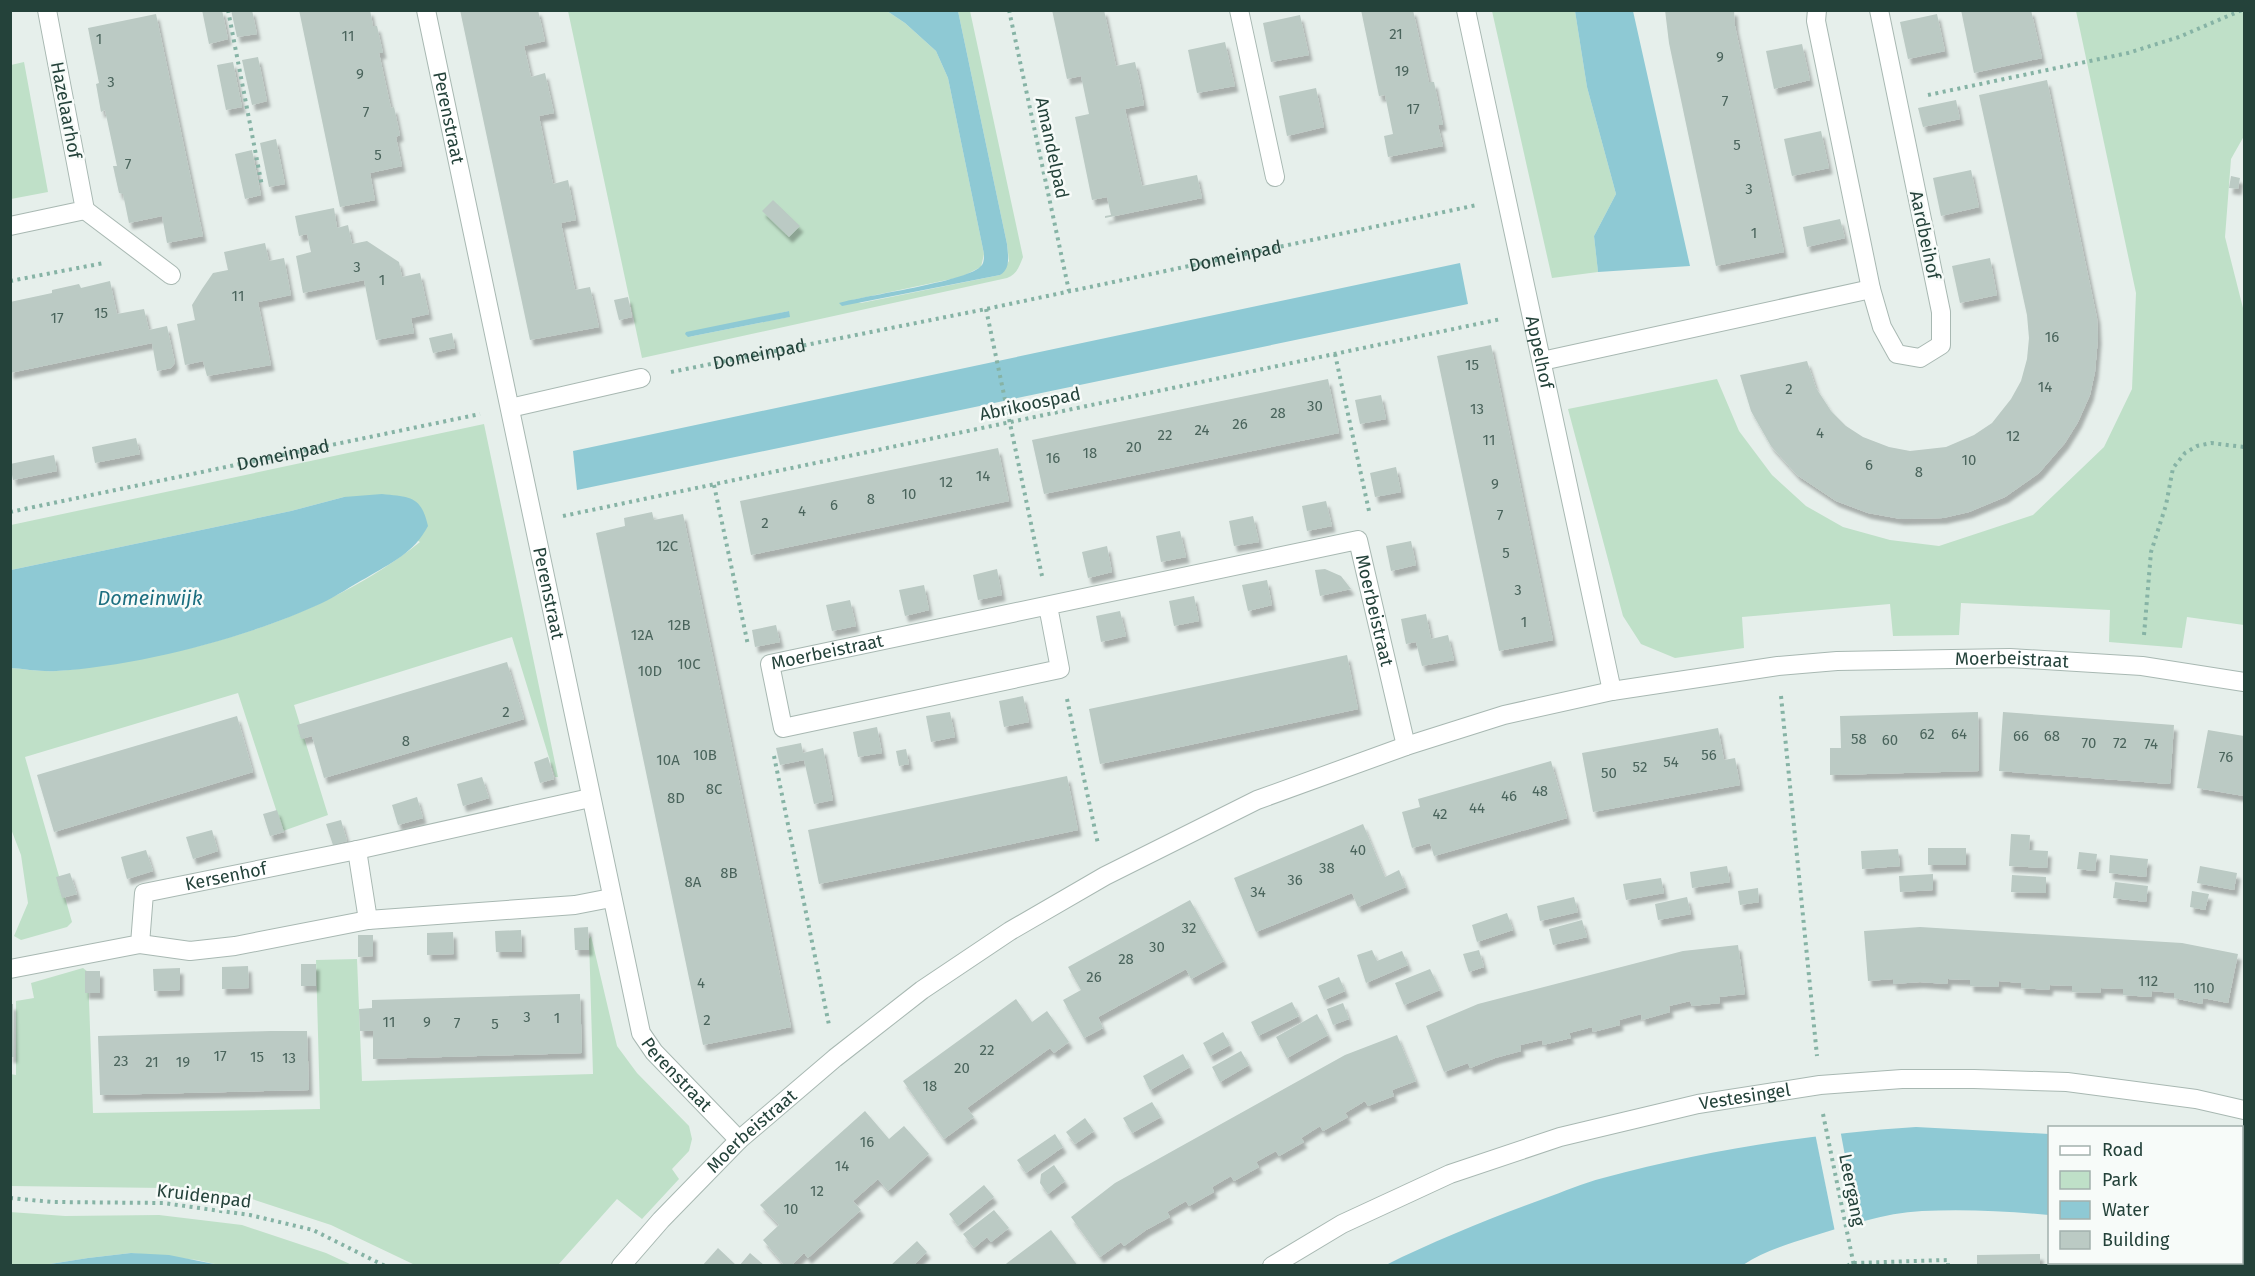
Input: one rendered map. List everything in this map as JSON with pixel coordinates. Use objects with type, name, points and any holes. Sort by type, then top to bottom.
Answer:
[{"type":"street","name":"Hazelaarhof","points":[[47,10],[85,210]]},
{"type":"street","name":"Perenstraat","points":[[426,10],[641,1033],[654,1052],[739,1140]]},
{"type":"street","points":[[1239,10],[1275,177]]},
{"type":"street","name":"Appelhof","points":[[1466,10],[1612,692]]},
{"type":"street","name":"Aardbeihof","points":[[1817,10],[1816,21],[1871,289],[1882,327],[1897,354],[1920,358],[1941,345],[1941,312],[1880,10]]},
{"type":"street","points":[[10,226],[85,210],[171,274]]},
{"type":"street","points":[[1542,361],[1871,289]]},
{"type":"street","points":[[510,408],[641,378]]},
{"type":"street","name":"Moerbeistraat","points":[[783,728],[771,664],[1358,540],[1406,746]]},
{"type":"street","points":[[783,728],[1060,669],[1048,606]]},
{"type":"street","name":"Moerbeistraat","points":[[621,1266],[661,1220],[739,1140],[835,1058],[922,990],[1010,931],[1105,876],[1257,800],[1406,746],[1504,715],[1612,692],[1778,666],[1837,661],[2010,658],[2142,666],[2244,682]]},
{"type":"street","name":"Kersenhof","points":[[140,944],[144,893],[357,850],[590,798]]},
{"type":"street","points":[[357,850],[368,920]]},
{"type":"street","points":[[10,969],[140,944],[190,951],[235,946],[368,920],[575,905],[612,898]]},
{"type":"street","name":"Vestesingel","points":[[1272,1266],[1342,1224],[1450,1174],[1560,1137],[1698,1104],[1820,1086],[1902,1078],[2067,1082],[2196,1099],[2244,1110]]},
{"type":"path","points":[[228,10],[262,186]]},
{"type":"path","name":"Amandelpad","points":[[1009,10],[1069,291]]},
{"type":"path","points":[[1897,101],[2128,52],[2179,37],[2242,10]]},
{"type":"path","name":"Domeinpad","points":[[641,378],[986,309],[1507,199]]},
{"type":"path","points":[[10,281],[145,255]]},
{"type":"path","points":[[986,309],[1048,606]]},
{"type":"path","name":"Abrikoospad","points":[[533,522],[1531,313]]},
{"type":"path","points":[[1335,354],[1369,513],[1358,540]]},
{"type":"path","name":"Domeinpad","points":[[10,512],[510,408]]},
{"type":"path","points":[[2142,666],[2151,552],[2166,505],[2173,468],[2184,453],[2198,446],[2211,443],[2244,447]]},
{"type":"path","points":[[714,485],[750,651],[771,664]]},
{"type":"path","points":[[1778,666],[1820,1086]]},
{"type":"path","points":[[1060,669],[1105,876]]},
{"type":"path","points":[[783,728],[771,745],[835,1058]]},
{"type":"path","name":"Leergang","points":[[1825,1120],[1854,1264]]},
{"type":"path","name":"Kruidenpad","points":[[10,1198],[52,1202],[163,1203],[250,1215],[313,1230],[385,1266]]},
{"type":"path","points":[[1847,1266],[1948,1260],[1948,1266]]},
{"type":"green space","points":[[568,11],[887,11],[905,23],[936,51],[948,78],[984,254],[981,267],[961,277],[852,300],[861,303],[1000,275],[1009,261],[958,11],[970,11],[1023,257],[1015,272],[1007,278],[642,358]],"holes":[[[789,311],[789,317],[688,337]]]},
{"type":"green space","points":[[1492,11],[1575,11],[1587,87],[1616,194],[1594,236],[1598,272],[1552,278]]},
{"type":"green space","points":[[2076,11],[2244,11],[2244,136],[2231,159],[2225,237],[2244,312],[2244,625],[2187,617],[2182,648],[2109,642],[2110,610],[1961,603],[1959,635],[1893,636],[1890,604],[1742,617],[1744,648],[1675,658],[1641,644],[1623,616],[1568,409],[1717,379],[1739,431],[1772,475],[1806,506],[1843,527],[1890,540],[1939,546],[2033,515],[2104,447],[2132,389],[2136,293]]},
{"type":"green space","points":[[24,62],[48,192],[11,199],[11,65]]},
{"type":"green space","points":[[484,424],[558,777],[555,777],[512,637],[294,705],[328,815],[283,831],[238,693],[25,757],[72,922],[67,927],[21,940],[14,936],[28,903],[21,855],[11,829],[11,668],[39,671],[74,669],[147,657],[230,637],[271,624],[349,588],[386,567],[420,542],[344,497],[291,511],[11,570],[11,525]]},
{"type":"green space","points":[[591,936],[617,1046],[637,1073],[689,1126],[692,1139],[689,1151],[672,1169],[679,1179],[642,1219],[617,1199],[558,1265],[415,1265],[331,1225],[252,1199],[164,1188],[11,1186],[10,1074],[16,1075],[16,1001],[34,998],[31,983],[83,968],[88,972],[93,1113],[320,1109],[316,960],[357,959],[362,1081],[593,1074],[589,939]]},
{"type":"green space","points":[[10,1212],[65,1216],[159,1215],[242,1225],[326,1253],[352,1265],[219,1265],[197,1260],[131,1253],[44,1265],[11,1265]]},
{"type":"water","points":[[887,11],[958,11],[1007,244],[1008,261],[1006,269],[1000,275],[842,306],[839,303],[955,278],[980,267],[984,260],[948,78],[936,51],[905,23]]},
{"type":"water","points":[[1575,11],[1633,11],[1690,266],[1598,272],[1594,236],[1616,194],[1587,87]]},
{"type":"water","points":[[1460,263],[1468,304],[577,490],[573,451]]},
{"type":"water","points":[[789,311],[790,317],[688,337],[685,334],[686,332]]},
{"type":"water","name":"Domeinwijk","points":[[382,494],[400,496],[418,503],[428,526],[416,543],[401,557],[322,603],[260,628],[156,657],[56,671],[11,668],[11,570],[291,511],[344,497]]},
{"type":"water","points":[[1916,1127],[2048,1134],[2048,1215],[1953,1210],[1894,1214],[1851,1224],[1793,1242],[1743,1265],[1384,1266],[1483,1222],[1603,1178],[1719,1151],[1837,1134]]},
{"type":"water","points":[[131,1253],[169,1255],[219,1265],[44,1265]]},
{"type":"pier","points":[[1840,1129],[1858,1225],[1835,1232],[1815,1133]]},
{"type":"building","points":[[202,10],[222,10],[228,39],[209,44]]},
{"type":"building","points":[[231,10],[252,10],[257,34],[237,37]]},
{"type":"building","points":[[299,10],[370,10],[373,26],[377,26],[383,53],[379,53],[391,108],[394,107],[400,135],[396,137],[402,166],[370,173],[375,200],[340,207]]},
{"type":"building","points":[[460,10],[538,10],[545,41],[524,46],[531,77],[545,73],[554,113],[539,116],[553,184],[568,180],[576,220],[561,223],[575,290],[590,287],[599,327],[530,340]]},
{"type":"building","points":[[1052,10],[1104,10],[1116,66],[1135,62],[1140,84],[1144,105],[1125,109],[1142,186],[1197,175],[1202,198],[1105,218],[1111,215],[1107,197],[1092,200],[1075,117],[1089,114],[1081,76],[1067,79]]},
{"type":"building","points":[[1361,10],[1413,10],[1429,82],[1434,82],[1443,125],[1438,125],[1443,146],[1388,157],[1384,136],[1393,134],[1385,95],[1379,96]]},
{"type":"building","points":[[1665,10],[1734,10],[1735,26],[1784,252],[1716,266],[1669,43]]},
{"type":"building","points":[[1961,10],[2031,10],[2042,58],[1974,73]]},
{"type":"building","points":[[156,14],[203,236],[167,243],[162,216],[129,223],[123,194],[119,193],[113,166],[117,166],[105,110],[101,112],[96,84],[99,83],[88,28]]},
{"type":"building","points":[[1937,14],[1945,51],[1908,59],[1900,22]]},
{"type":"building","points":[[1300,15],[1309,55],[1271,62],[1263,23]]},
{"type":"building","points":[[1225,42],[1235,86],[1197,93],[1188,50]]},
{"type":"building","points":[[1802,44],[1810,80],[1774,89],[1766,51]]},
{"type":"building","points":[[258,57],[267,101],[252,105],[242,60]]},
{"type":"building","points":[[233,62],[242,107],[226,110],[217,65]]},
{"type":"building","points":[[2047,80],[2097,318],[2095,372],[2090,395],[2078,422],[2065,443],[2039,473],[2005,497],[1969,512],[1943,518],[1901,519],[1868,513],[1836,501],[1797,475],[1771,446],[1751,411],[1740,375],[1807,361],[1816,388],[1831,411],[1846,426],[1863,437],[1889,447],[1910,451],[1946,447],[1974,435],[1992,423],[2011,399],[2021,381],[2027,359],[2029,338],[2027,315],[1979,95]]},
{"type":"building","points":[[1316,88],[1324,127],[1287,136],[1279,96]]},
{"type":"building","points":[[1956,100],[1960,119],[1923,127],[1918,108]]},
{"type":"building","points":[[1821,131],[1829,168],[1792,176],[1784,139]]},
{"type":"building","points":[[276,139],[285,184],[269,187],[260,143]]},
{"type":"building","points":[[252,150],[261,195],[245,199],[235,154]]},
{"type":"building","points":[[1971,170],[1979,207],[1941,216],[1933,178]]},
{"type":"building","points":[[2231,176],[2240,178],[2238,189],[2229,188]]},
{"type":"building","points":[[773,200],[800,226],[789,237],[762,211]]},
{"type":"building","points":[[334,208],[337,228],[348,225],[352,244],[367,241],[399,262],[402,277],[420,273],[429,314],[411,318],[414,333],[376,340],[364,280],[303,293],[296,256],[311,252],[307,234],[299,236],[295,216]]},
{"type":"building","points":[[1840,219],[1845,238],[1807,247],[1803,227]]},
{"type":"building","points":[[265,243],[269,261],[284,258],[291,295],[258,302],[271,365],[207,376],[203,361],[185,365],[177,324],[195,320],[192,305],[202,289],[213,273],[228,270],[224,252]]},
{"type":"building","points":[[1990,258],[1997,295],[1960,303],[1952,266]]},
{"type":"building","points":[[110,281],[117,314],[144,309],[149,330],[167,326],[175,363],[171,368],[157,371],[152,343],[10,373],[10,302],[52,293],[52,290],[79,284],[81,288]]},
{"type":"building","points":[[628,297],[632,317],[619,320],[614,300]]},
{"type":"building","points":[[452,333],[455,348],[433,353],[429,338]]},
{"type":"building","points":[[1491,345],[1553,640],[1499,651],[1437,356]]},
{"type":"building","points":[[1328,379],[1339,433],[1044,494],[1032,440]]},
{"type":"building","points":[[1381,395],[1386,419],[1360,424],[1355,400]]},
{"type":"building","points":[[136,438],[140,454],[95,463],[92,447]]},
{"type":"building","points":[[998,448],[1009,501],[751,555],[740,501]]},
{"type":"building","points":[[54,455],[57,471],[13,480],[10,464]]},
{"type":"building","points":[[1396,467],[1401,492],[1375,497],[1370,473]]},
{"type":"building","points":[[1326,501],[1332,526],[1307,531],[1302,506]]},
{"type":"building","points":[[652,512],[654,520],[683,514],[791,1027],[703,1045],[596,533],[625,526],[624,518]]},
{"type":"building","points":[[1253,516],[1259,542],[1234,546],[1229,521]]},
{"type":"building","points":[[1180,531],[1186,557],[1161,562],[1156,536]]},
{"type":"building","points":[[1411,541],[1416,565],[1391,571],[1386,546]]},
{"type":"building","points":[[1107,546],[1112,572],[1088,578],[1082,552]]},
{"type":"building","points":[[997,569],[1002,595],[978,600],[973,575]]},
{"type":"building","points":[[1325,569],[1341,576],[1351,589],[1320,596],[1315,570]]},
{"type":"building","points":[[1267,580],[1272,605],[1248,611],[1242,585]]},
{"type":"building","points":[[924,585],[929,610],[905,616],[899,590]]},
{"type":"building","points":[[1194,596],[1199,621],[1174,626],[1169,601]]},
{"type":"building","points":[[850,600],[856,626],[832,631],[826,605]]},
{"type":"building","points":[[1120,611],[1126,636],[1101,642],[1096,616]]},
{"type":"building","points":[[1426,614],[1431,639],[1448,635],[1454,660],[1422,666],[1416,642],[1406,644],[1401,619]]},
{"type":"building","points":[[776,625],[780,642],[755,647],[752,630]]},
{"type":"building","points":[[1347,655],[1358,709],[1100,764],[1089,709]]},
{"type":"building","points":[[507,662],[524,719],[324,778],[312,736],[301,739],[297,725]]},
{"type":"building","points":[[1023,696],[1029,722],[1004,727],[999,701]]},
{"type":"building","points":[[950,712],[955,737],[931,742],[926,716]]},
{"type":"building","points":[[1978,712],[1979,771],[1830,775],[1830,748],[1841,748],[1840,716]]},
{"type":"building","points":[[2003,712],[2174,725],[2170,784],[1999,771]]},
{"type":"building","points":[[237,716],[253,772],[54,832],[37,775]]},
{"type":"building","points":[[877,727],[882,753],[858,757],[853,732]]},
{"type":"building","points":[[1718,728],[1724,760],[1735,758],[1740,785],[1593,812],[1582,753]]},
{"type":"building","points":[[2208,730],[2244,736],[2244,796],[2197,788]]},
{"type":"building","points":[[801,743],[803,753],[823,748],[833,800],[814,804],[804,760],[780,765],[776,748]]},
{"type":"building","points":[[906,749],[909,764],[899,766],[896,751]]},
{"type":"building","points":[[548,757],[554,779],[540,783],[534,762]]},
{"type":"building","points":[[1551,761],[1567,818],[1434,856],[1430,843],[1412,848],[1402,812],[1420,807],[1418,799]]},
{"type":"building","points":[[1067,776],[1078,830],[819,884],[808,830]]},
{"type":"building","points":[[482,777],[489,798],[463,806],[457,784]]},
{"type":"building","points":[[417,797],[423,818],[398,825],[392,805]]},
{"type":"building","points":[[277,810],[284,832],[270,836],[263,814]]},
{"type":"building","points":[[341,820],[347,841],[333,845],[326,824]]},
{"type":"building","points":[[1363,824],[1385,877],[1399,870],[1406,887],[1358,907],[1352,893],[1256,932],[1234,878]]},
{"type":"building","points":[[212,830],[218,851],[193,859],[186,837]]},
{"type":"building","points":[[2011,834],[2030,835],[2029,850],[2048,851],[2047,868],[2009,866]]},
{"type":"building","points":[[1928,848],[1966,848],[1966,865],[1928,865]]},
{"type":"building","points":[[1898,849],[1900,866],[1862,869],[1861,851]]},
{"type":"building","points":[[146,850],[153,871],[127,879],[121,857]]},
{"type":"building","points":[[2079,852],[2097,854],[2095,871],[2077,869]]},
{"type":"building","points":[[2110,855],[2148,859],[2146,877],[2109,873]]},
{"type":"building","points":[[1727,866],[1730,882],[1692,888],[1690,872]]},
{"type":"building","points":[[2200,866],[2237,873],[2234,890],[2197,883]]},
{"type":"building","points":[[70,873],[77,894],[62,898],[56,877]]},
{"type":"building","points":[[1933,874],[1933,890],[1900,892],[1899,876]]},
{"type":"building","points":[[2012,875],[2046,877],[2046,893],[2011,892]]},
{"type":"building","points":[[1661,878],[1664,893],[1626,900],[1623,884]]},
{"type":"building","points":[[2115,882],[2148,886],[2146,902],[2113,898]]},
{"type":"building","points":[[1758,888],[1759,902],[1740,905],[1738,891]]},
{"type":"building","points":[[2192,891],[2209,894],[2205,910],[2190,907]]},
{"type":"building","points":[[1574,897],[1578,912],[1540,921],[1537,906]]},
{"type":"building","points":[[1687,897],[1691,914],[1658,920],[1655,904]]},
{"type":"building","points":[[1190,900],[1224,961],[1191,979],[1186,969],[1098,1017],[1103,1028],[1084,1038],[1063,1000],[1081,990],[1068,967]]},
{"type":"building","points":[[1507,913],[1513,930],[1477,942],[1472,925]]},
{"type":"building","points":[[1582,920],[1587,937],[1553,945],[1549,929]]},
{"type":"building","points":[[588,927],[589,950],[575,950],[574,928]]},
{"type":"building","points":[[1920,927],[2182,943],[2238,954],[2228,1003],[2203,998],[2202,1004],[2174,998],[2174,993],[2152,991],[2151,997],[2123,995],[2123,989],[2101,988],[2100,993],[2072,992],[2072,986],[2050,985],[2049,990],[2021,988],[2021,983],[1999,981],[1998,987],[1970,986],[1970,980],[1948,979],[1947,984],[1920,982],[1893,984],[1893,979],[1868,981],[1864,931]]},
{"type":"building","points":[[521,930],[522,952],[496,952],[495,931]]},
{"type":"building","points":[[453,932],[454,954],[427,955],[427,933]]},
{"type":"building","points":[[358,935],[373,935],[373,956],[358,957]]},
{"type":"building","points":[[1738,945],[1745,994],[1719,997],[1720,1003],[1692,1006],[1690,1001],[1669,1006],[1670,1012],[1642,1020],[1641,1014],[1619,1020],[1620,1025],[1593,1032],[1592,1027],[1569,1033],[1571,1038],[1543,1045],[1542,1040],[1520,1045],[1521,1051],[1470,1068],[1468,1063],[1444,1072],[1426,1026],[1478,1004],[1683,951]]},
{"type":"building","points":[[1372,950],[1377,961],[1402,951],[1408,965],[1366,983],[1357,955]]},
{"type":"building","points":[[1479,950],[1484,967],[1469,972],[1463,954]]},
{"type":"building","points":[[301,964],[316,964],[316,986],[301,986]]},
{"type":"building","points":[[248,966],[249,988],[222,989],[222,967]]},
{"type":"building","points":[[180,968],[180,990],[154,991],[153,969]]},
{"type":"building","points":[[1430,969],[1440,990],[1404,1005],[1395,983]]},
{"type":"building","points":[[85,971],[100,971],[100,993],[85,993]]},
{"type":"building","points":[[1339,977],[1345,991],[1324,1000],[1318,986]]},
{"type":"building","points":[[580,994],[582,1053],[373,1059],[373,1031],[360,1031],[359,1009],[372,1008],[372,1000]]},
{"type":"building","points":[[1016,999],[1032,1022],[1047,1011],[1069,1042],[1054,1053],[1050,1048],[967,1108],[974,1117],[944,1139],[903,1081]]},
{"type":"building","points":[[1292,1002],[1299,1016],[1258,1036],[1251,1022]]},
{"type":"building","points":[[1343,1003],[1349,1019],[1333,1025],[1327,1009]]},
{"type":"building","points":[[10,1004],[13,1004],[14,1057],[10,1057]]},
{"type":"building","points":[[1317,1014],[1328,1035],[1287,1058],[1276,1037]]},
{"type":"building","points":[[307,1031],[309,1090],[100,1095],[98,1036]]},
{"type":"building","points":[[1223,1032],[1230,1045],[1210,1056],[1203,1043]]},
{"type":"building","points":[[1397,1035],[1416,1081],[1392,1090],[1394,1096],[1368,1106],[1365,1101],[1345,1113],[1348,1117],[1323,1131],[1320,1126],[1301,1138],[1304,1142],[1279,1156],[1276,1151],[1256,1162],[1259,1167],[1234,1181],[1231,1176],[1212,1187],[1214,1192],[1189,1206],[1186,1201],[1167,1212],[1170,1217],[1146,1230],[1124,1246],[1121,1242],[1100,1257],[1071,1217],[1115,1183],[1345,1055]]},
{"type":"building","points":[[1241,1051],[1249,1065],[1220,1082],[1212,1067]]},
{"type":"building","points":[[1183,1054],[1190,1067],[1150,1090],[1143,1076]]},
{"type":"building","points":[[1152,1102],[1161,1117],[1132,1133],[1123,1118]]},
{"type":"building","points":[[865,1111],[889,1139],[904,1126],[929,1154],[888,1191],[878,1179],[853,1201],[861,1210],[808,1258],[804,1253],[791,1266],[785,1266],[763,1240],[779,1225],[760,1205]]},
{"type":"building","points":[[1085,1118],[1094,1131],[1075,1144],[1066,1132]]},
{"type":"building","points":[[1055,1134],[1063,1147],[1026,1173],[1017,1160]]},
{"type":"building","points":[[1054,1165],[1065,1181],[1048,1194],[1040,1183],[1041,1174]]},
{"type":"building","points":[[984,1185],[994,1197],[958,1226],[949,1214]]},
{"type":"building","points":[[994,1210],[1009,1228],[991,1242],[987,1237],[974,1248],[963,1234]]},
{"type":"building","points":[[1051,1230],[1078,1266],[1004,1266],[1007,1263]]},
{"type":"building","points":[[917,1241],[927,1252],[913,1266],[890,1266]]},
{"type":"building","points":[[718,1248],[737,1266],[702,1266]]},
{"type":"building","points":[[750,1253],[765,1266],[739,1266]]},
{"type":"building","points":[[2040,1254],[2040,1266],[1977,1266],[1977,1255]]}]
